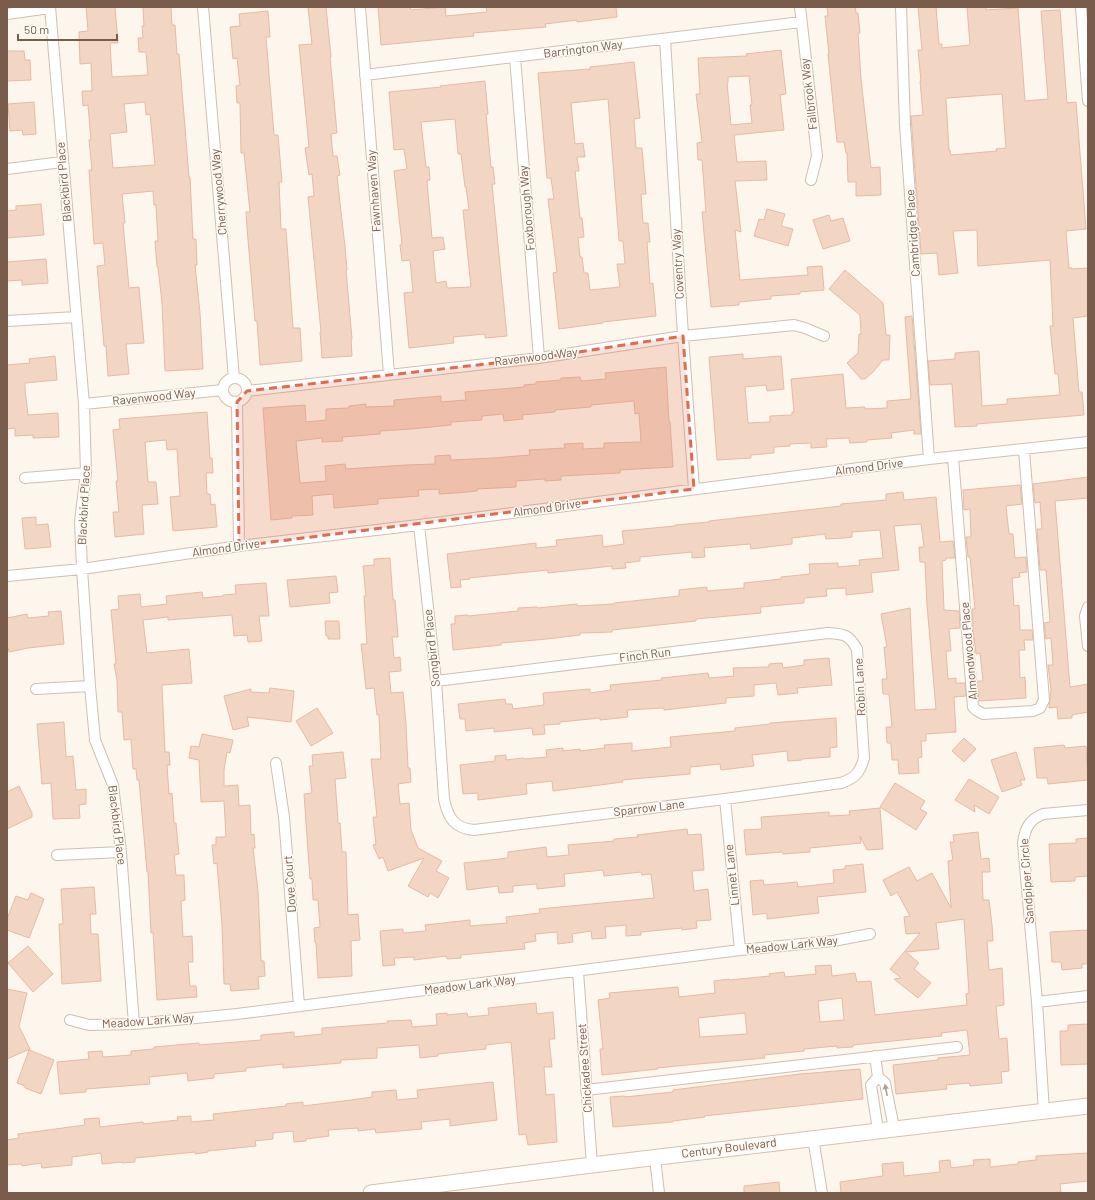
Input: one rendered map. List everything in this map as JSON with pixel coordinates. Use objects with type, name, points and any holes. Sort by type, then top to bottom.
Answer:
[{"type":"street","name":"Cherrywood Way","points":[[203,7],[234,378]]},
{"type":"street","name":"Fawnhaven Way","points":[[360,7],[388,374]]},
{"type":"street","name":"Fallbrook Way","points":[[800,7],[817,156],[811,180]]},
{"type":"street","name":"Cambridge Place","points":[[901,7],[905,125],[929,459]]},
{"type":"street","points":[[1081,7],[1088,102]]},
{"type":"street","points":[[7,14],[50,8]]},
{"type":"street","name":"Blackbird Place","points":[[50,8],[62,162],[84,404],[86,473],[80,521],[90,686],[95,740],[113,785],[121,852],[134,1024]]},
{"type":"street","name":"Barrington Way","points":[[365,76],[801,22]]},
{"type":"street","name":"Coventry Way","points":[[666,39],[683,336],[694,489]]},
{"type":"street","name":"Foxborough Way","points":[[515,57],[539,358]]},
{"type":"street","points":[[7,169],[62,162]]},
{"type":"street","points":[[7,321],[76,317]]},
{"type":"street","name":"Ravenwood Way","points":[[247,391],[539,358],[683,336],[794,325],[824,336]]},
{"type":"street","points":[[234,378],[242,380],[245,383],[247,391],[244,397],[237,402],[229,400],[224,394],[223,390],[226,382],[234,378]]},
{"type":"street","name":"Ravenwood Way","points":[[84,404],[223,390]]},
{"type":"street","points":[[237,402],[239,546]]},
{"type":"street","name":"Almond Drive","points":[[7,576],[82,569],[239,546],[418,525],[929,459],[1088,442]]},
{"type":"street","name":"Almondwood Place","points":[[953,457],[973,707],[983,714],[1033,711],[1040,708],[1044,700],[1024,450]]},
{"type":"street","points":[[25,478],[86,473]]},
{"type":"street","name":"Songbird Place","points":[[418,525],[436,681],[442,771]]},
{"type":"street","points":[[1088,607],[1085,616],[1088,646]]},
{"type":"street","name":"Finch Run","points":[[436,681],[828,633],[844,634],[852,640]]},
{"type":"street","name":"Robin Lane","points":[[852,640],[857,650],[862,735]]},
{"type":"street","points":[[36,689],[90,686]]},
{"type":"street","name":"Sparrow Lane","points":[[442,771],[444,799],[447,813],[454,823],[466,829],[474,830],[841,783],[852,779],[862,768],[864,758],[862,735]]},
{"type":"street","name":"Dove Court","points":[[276,763],[284,817],[299,1006]]},
{"type":"street","name":"Linnet Lane","points":[[725,799],[740,950]]},
{"type":"street","name":"Sandpiper Circle","points":[[1044,1111],[1037,1002],[1024,851],[1024,833],[1027,826],[1036,817],[1043,814],[1088,810]]},
{"type":"street","points":[[57,855],[121,852]]},
{"type":"street","name":"Meadow Lark Way","points":[[70,1020],[89,1025],[134,1024],[237,1014],[578,972],[740,950],[833,941],[870,934]]},
{"type":"street","name":"Chickadee Street","points":[[578,972],[592,1165]]},
{"type":"street","points":[[1037,1002],[1088,996]]},
{"type":"street","points":[[586,1090],[956,1047]]},
{"type":"street","points":[[875,1056],[878,1077],[885,1083],[894,1128]]},
{"type":"street","points":[[878,1077],[872,1085],[878,1130]]},
{"type":"street","name":"Century Boulevard","points":[[370,1193],[391,1192],[592,1165],[1088,1106]]},
{"type":"street","points":[[813,1138],[822,1193]]},
{"type":"street","points":[[655,1158],[659,1193]]},
{"type":"highlighted area","points":[[683,336],[694,489],[239,546],[237,402],[247,391],[539,358]]},
{"type":"building","points":[[86,7],[115,7],[118,43],[110,43],[112,77],[148,75],[146,52],[139,52],[138,38],[143,38],[143,7],[171,7],[172,25],[175,25],[177,54],[179,54],[190,177],[193,239],[196,239],[197,265],[195,265],[200,313],[203,369],[165,371],[162,303],[155,241],[158,241],[156,205],[154,205],[153,191],[122,194],[129,288],[139,287],[144,343],[126,344],[129,374],[108,376],[97,266],[105,265],[103,243],[94,244],[89,170],[92,170],[89,140],[91,140],[88,105],[83,106],[82,91],[92,91],[91,63],[80,64],[79,32],[88,31]],"holes":[[[145,102],[146,115],[150,114],[155,165],[113,168],[110,134],[127,132],[124,104]]]},
{"type":"building","points":[[308,7],[326,7],[337,133],[331,134],[333,156],[337,156],[340,175],[337,176],[347,270],[352,356],[322,358],[321,332],[308,197],[314,196],[312,174],[309,175],[305,148],[309,147],[299,45],[312,44]]},
{"type":"building","points":[[378,7],[410,7],[411,10],[445,7],[446,16],[487,12],[486,7],[616,7],[617,17],[545,24],[546,27],[473,33],[474,36],[381,45]]},
{"type":"building","points":[[827,7],[855,7],[856,13],[858,13],[861,79],[871,168],[880,167],[881,195],[856,196],[856,182],[848,182],[847,153],[844,142],[837,142],[825,16],[828,16]]},
{"type":"building","points":[[918,7],[936,7],[939,44],[942,44],[942,48],[970,45],[967,7],[986,7],[986,10],[1018,8],[1025,101],[1048,99],[1041,11],[1060,10],[1067,103],[1076,102],[1086,229],[1066,231],[1069,268],[1088,268],[1088,316],[1073,318],[1079,392],[1082,392],[1084,415],[955,427],[952,384],[930,385],[928,361],[955,359],[955,353],[979,351],[982,406],[1007,404],[1007,399],[1060,395],[1058,374],[1055,374],[1050,326],[1053,326],[1050,260],[978,266],[977,230],[953,231],[958,273],[939,275],[937,253],[921,254],[911,116],[923,115],[918,50],[922,50]],"holes":[[[1002,94],[1006,148],[996,149],[997,151],[951,155],[949,150],[947,98]]]},
{"type":"building","points":[[268,11],[270,37],[266,37],[274,135],[278,135],[282,182],[279,182],[281,229],[286,229],[293,328],[300,328],[302,361],[260,365],[247,228],[246,212],[250,212],[244,153],[241,153],[240,103],[237,103],[236,86],[240,85],[237,58],[233,59],[230,27],[240,26],[239,14]]},
{"type":"building","points":[[781,50],[786,94],[780,95],[784,130],[734,135],[737,162],[766,161],[767,180],[735,181],[741,232],[735,230],[740,280],[808,275],[807,267],[822,266],[824,290],[800,292],[800,294],[771,296],[771,299],[739,302],[739,305],[711,307],[702,212],[706,212],[702,160],[698,160],[697,143],[702,142],[696,94],[700,94],[698,58],[747,56],[746,54]],"holes":[[[749,76],[752,105],[750,105],[752,123],[731,125],[727,83],[728,77]]]},
{"type":"building","points":[[7,51],[24,51],[25,60],[30,60],[31,80],[7,81]]},
{"type":"building","points":[[634,62],[640,118],[634,119],[636,148],[642,148],[646,194],[641,194],[643,223],[648,223],[650,242],[647,242],[650,284],[653,283],[656,316],[559,329],[553,273],[557,272],[548,199],[554,199],[551,178],[547,178],[538,73],[590,69],[590,67]],"holes":[[[608,99],[619,241],[623,241],[625,264],[617,264],[620,287],[590,290],[588,273],[584,273],[582,257],[580,257],[578,238],[584,237],[582,218],[580,218],[575,171],[579,171],[577,157],[585,157],[583,143],[575,144],[571,103]]]},
{"type":"building","points":[[485,81],[488,114],[486,114],[491,167],[493,167],[495,184],[492,184],[507,336],[485,338],[485,334],[453,337],[454,343],[409,348],[404,293],[413,292],[410,260],[402,261],[400,245],[402,244],[394,171],[407,169],[404,149],[394,150],[389,92],[441,87],[440,86]],"holes":[[[455,119],[458,154],[461,154],[469,210],[463,210],[471,287],[447,288],[446,281],[436,283],[433,251],[445,249],[443,237],[432,238],[427,181],[430,180],[429,167],[426,167],[421,122]]]},
{"type":"building","points":[[34,102],[36,134],[23,135],[22,130],[10,131],[8,104]]},
{"type":"building","points":[[41,204],[44,235],[7,238],[7,211],[16,210],[16,206]]},
{"type":"building","points":[[767,209],[785,214],[781,226],[793,229],[788,246],[754,236],[759,219],[764,220]]},
{"type":"building","points":[[829,215],[831,221],[843,218],[850,241],[823,249],[813,220]]},
{"type":"building","points":[[46,259],[48,283],[22,285],[22,280],[7,281],[7,262]]},
{"type":"building","points":[[845,270],[883,303],[886,335],[890,335],[889,360],[883,360],[865,379],[861,379],[847,363],[858,353],[859,334],[861,334],[860,315],[829,289]]},
{"type":"building","points":[[912,316],[921,434],[914,434],[914,430],[891,433],[892,438],[850,443],[849,438],[826,439],[827,447],[811,448],[811,443],[790,444],[790,446],[774,447],[774,453],[751,455],[751,458],[717,460],[709,357],[743,354],[743,359],[781,356],[784,389],[767,391],[766,385],[745,387],[748,423],[770,422],[770,416],[792,415],[792,412],[794,412],[791,379],[843,374],[846,408],[887,408],[887,401],[911,399],[905,317]]},
{"type":"building","points":[[55,356],[57,380],[25,383],[25,389],[28,415],[58,413],[59,437],[33,438],[33,435],[15,436],[15,428],[7,429],[7,365],[30,363],[29,359]]},
{"type":"building","points":[[666,367],[673,467],[620,470],[620,473],[561,476],[561,480],[545,481],[545,479],[516,481],[516,487],[477,489],[477,491],[456,493],[439,494],[439,489],[418,490],[419,496],[378,499],[378,504],[334,508],[333,494],[312,496],[313,515],[292,516],[292,518],[271,520],[263,408],[305,405],[306,422],[326,420],[326,409],[349,408],[349,406],[366,404],[366,407],[394,406],[394,400],[441,396],[441,402],[466,400],[465,392],[524,387],[524,385],[536,384],[536,382],[561,380],[561,378],[580,377],[581,381],[606,379],[605,373]],"holes":[[[634,401],[635,414],[639,413],[641,442],[604,443],[604,448],[583,449],[583,443],[564,444],[565,448],[529,450],[530,455],[494,458],[451,460],[450,455],[435,456],[435,464],[346,469],[345,464],[325,466],[326,481],[300,483],[296,441],[322,438],[322,442],[343,441],[342,437],[380,434],[380,431],[451,425],[451,422],[482,420],[482,416],[503,414],[504,421],[523,419],[522,415],[591,407],[591,405]]]},
{"type":"building","points":[[207,412],[210,458],[212,458],[213,473],[206,473],[207,494],[210,494],[211,505],[215,504],[217,527],[173,531],[170,497],[180,496],[177,449],[167,450],[166,440],[145,442],[148,482],[156,482],[158,504],[142,505],[144,534],[115,537],[113,512],[119,512],[116,481],[118,481],[113,430],[120,429],[119,419]]},
{"type":"building","points":[[1088,477],[1088,498],[1055,501],[1070,687],[1088,684],[1088,712],[1072,715],[1072,718],[1058,719],[1057,707],[1049,708],[1051,690],[1048,665],[1053,665],[1051,638],[1046,639],[1044,623],[1050,622],[1046,570],[1040,570],[1037,529],[1042,529],[1040,502],[1035,503],[1033,484]]},
{"type":"building","points":[[1020,485],[1022,504],[1006,506],[1009,534],[1013,534],[1015,558],[1026,557],[1027,572],[1019,573],[1020,577],[1012,578],[1014,606],[1019,605],[1020,630],[1032,630],[1033,640],[1024,640],[1025,650],[1019,650],[1020,678],[1025,677],[1026,698],[979,701],[977,681],[983,681],[980,653],[976,654],[973,629],[972,609],[975,609],[970,557],[968,557],[966,537],[971,537],[970,509],[964,510],[963,490]]},
{"type":"building","points":[[903,492],[904,500],[936,497],[940,542],[953,541],[955,558],[946,558],[946,560],[942,561],[944,610],[959,611],[960,628],[949,629],[951,651],[946,651],[948,679],[956,678],[956,683],[965,683],[966,696],[954,697],[956,732],[926,734],[926,741],[921,741],[922,757],[918,758],[919,773],[899,774],[898,760],[892,760],[891,743],[887,743],[886,727],[892,727],[889,694],[883,694],[882,679],[887,679],[884,647],[887,647],[881,614],[910,608],[915,710],[936,709],[927,605],[925,562],[920,562],[919,547],[924,547],[921,524],[894,526],[899,570],[871,573],[873,592],[846,595],[846,588],[826,589],[827,596],[804,598],[804,603],[760,607],[761,613],[696,619],[696,621],[612,630],[612,632],[580,633],[580,635],[501,643],[501,645],[453,650],[451,624],[455,624],[455,616],[518,611],[518,608],[538,608],[577,604],[577,606],[614,604],[679,596],[679,590],[707,587],[707,591],[744,588],[744,583],[810,574],[809,564],[838,563],[838,567],[860,565],[859,560],[883,558],[880,530],[852,532],[852,537],[844,538],[826,539],[825,534],[792,538],[792,544],[751,549],[750,544],[704,548],[705,557],[692,558],[692,552],[640,557],[640,561],[625,563],[626,568],[612,569],[612,566],[548,573],[548,570],[469,578],[470,579],[460,580],[461,587],[451,588],[447,554],[536,543],[536,548],[557,546],[556,540],[602,535],[603,547],[624,544],[622,531],[841,506],[841,504],[886,500],[886,494]]},
{"type":"building","points":[[36,517],[36,525],[48,524],[51,547],[25,549],[22,518]]},
{"type":"building","points":[[390,558],[393,600],[395,600],[398,637],[392,637],[394,658],[400,657],[401,671],[389,672],[391,693],[403,692],[408,768],[410,768],[411,782],[398,784],[400,804],[409,803],[411,830],[418,848],[442,861],[436,871],[449,878],[438,898],[430,893],[428,897],[408,886],[424,858],[388,871],[383,857],[379,859],[373,845],[376,844],[373,817],[377,817],[371,759],[381,759],[379,715],[377,715],[374,688],[366,689],[361,644],[367,644],[364,596],[366,596],[363,566],[374,565],[374,559]]},
{"type":"building","points":[[336,576],[338,592],[329,593],[330,603],[290,607],[287,580]]},
{"type":"building","points":[[266,583],[269,616],[259,616],[262,641],[248,642],[247,635],[234,636],[232,615],[168,620],[168,617],[143,620],[147,653],[189,649],[192,683],[162,685],[165,752],[169,752],[170,765],[167,765],[169,794],[172,793],[174,823],[176,823],[179,854],[174,855],[176,875],[184,875],[185,900],[181,901],[183,937],[192,936],[193,962],[188,962],[190,986],[196,986],[197,997],[157,1000],[153,932],[151,933],[148,872],[139,780],[137,780],[136,769],[133,769],[131,739],[124,740],[122,712],[118,712],[117,680],[114,664],[116,664],[111,610],[119,609],[118,596],[140,594],[141,607],[167,604],[166,596],[202,592],[203,598],[223,596],[236,594],[235,585]]},
{"type":"building","points":[[61,611],[64,644],[28,648],[9,652],[7,644],[7,618],[27,614],[28,618],[49,616],[48,612]]},
{"type":"building","points":[[325,621],[339,621],[340,639],[328,639],[328,636],[326,636]]},
{"type":"building","points":[[829,658],[832,685],[797,688],[798,693],[778,695],[776,683],[754,685],[754,696],[726,698],[726,703],[664,710],[664,708],[627,710],[628,717],[600,720],[600,718],[544,725],[545,734],[533,735],[532,728],[494,732],[494,728],[466,731],[465,719],[460,719],[458,704],[505,699],[506,704],[512,704],[513,709],[544,705],[543,693],[590,689],[590,693],[611,690],[610,685],[662,680],[661,678],[708,673],[709,678],[734,676],[733,668],[769,667],[769,664],[782,663],[783,668],[804,665],[804,660]]},
{"type":"building","points":[[270,688],[294,691],[291,722],[247,717],[249,726],[233,730],[224,696],[251,689],[251,692],[269,693]]},
{"type":"building","points":[[317,708],[333,733],[311,746],[296,721]]},
{"type":"building","points":[[836,718],[837,747],[830,748],[830,757],[788,761],[787,751],[752,755],[754,766],[721,770],[720,764],[690,767],[690,774],[622,780],[623,782],[553,791],[552,781],[526,784],[527,794],[478,800],[478,793],[463,794],[460,765],[495,761],[495,756],[506,755],[506,760],[547,757],[546,750],[563,748],[563,751],[580,749],[580,751],[605,748],[604,745],[632,743],[632,751],[671,747],[670,737],[735,731],[735,728],[770,723]]},
{"type":"building","points":[[64,722],[66,757],[73,756],[76,790],[86,789],[86,804],[79,805],[80,818],[53,819],[51,783],[42,784],[37,724]]},
{"type":"building","points":[[202,734],[233,740],[230,753],[227,752],[224,770],[224,786],[238,785],[239,806],[250,805],[251,835],[254,834],[255,848],[253,848],[258,891],[261,961],[264,961],[265,976],[258,977],[259,989],[231,991],[230,984],[224,984],[222,925],[217,863],[214,864],[212,845],[216,845],[216,837],[226,837],[224,801],[201,802],[199,760],[189,758],[191,746],[199,747]]},
{"type":"building","points":[[964,738],[976,749],[964,762],[952,751]]},
{"type":"building","points":[[1064,745],[1065,748],[1086,746],[1088,780],[1048,784],[1047,778],[1037,778],[1034,748]]},
{"type":"building","points":[[343,752],[346,778],[335,779],[338,823],[340,823],[342,852],[346,852],[348,915],[358,914],[360,940],[351,941],[352,976],[318,978],[314,928],[320,927],[318,900],[313,900],[312,879],[310,879],[304,794],[312,793],[309,766],[313,766],[312,755]]},
{"type":"building","points":[[1016,752],[1025,780],[1020,780],[1022,785],[1002,792],[991,760]]},
{"type":"building","points":[[969,779],[999,797],[989,814],[974,805],[975,812],[955,800]]},
{"type":"building","points":[[895,783],[925,801],[920,809],[927,813],[916,830],[880,807]]},
{"type":"building","points":[[19,786],[32,813],[32,817],[7,829],[7,792]]},
{"type":"building","points":[[880,808],[883,849],[867,850],[860,836],[861,843],[810,848],[810,852],[783,854],[782,852],[746,855],[744,830],[762,829],[761,817],[829,812],[829,816],[850,815],[849,811]]},
{"type":"building","points":[[687,829],[688,835],[701,834],[704,870],[692,871],[694,891],[708,889],[711,920],[696,921],[697,928],[641,932],[641,935],[626,936],[626,925],[605,927],[606,938],[592,939],[591,931],[572,934],[573,942],[558,944],[557,932],[535,934],[536,941],[524,943],[525,949],[461,955],[461,958],[447,959],[446,956],[414,960],[414,957],[394,958],[395,965],[383,966],[380,931],[403,929],[403,933],[426,931],[425,925],[470,920],[470,926],[507,923],[506,917],[540,913],[539,909],[654,898],[651,874],[642,875],[641,872],[604,876],[603,870],[564,874],[565,886],[537,889],[537,884],[513,886],[513,892],[499,893],[498,886],[467,890],[464,863],[508,858],[508,852],[546,847],[547,857],[569,855],[568,845],[614,841],[614,839],[638,837],[637,835]]},
{"type":"building","points":[[978,832],[981,859],[989,858],[990,872],[982,872],[983,900],[989,900],[992,925],[993,941],[987,941],[989,970],[1002,968],[1004,1005],[996,1006],[999,1039],[1007,1038],[1009,1071],[1001,1072],[1002,1083],[970,1086],[969,1083],[946,1085],[947,1089],[896,1094],[893,1065],[970,1055],[967,1030],[941,1033],[942,1036],[853,1045],[853,1047],[837,1048],[837,1046],[804,1049],[804,1051],[764,1055],[765,1058],[657,1068],[658,1069],[602,1075],[600,1049],[603,1049],[598,1000],[610,998],[609,993],[678,987],[679,997],[715,993],[714,981],[770,976],[769,974],[784,972],[785,977],[816,974],[815,966],[831,965],[832,976],[855,973],[857,982],[871,981],[875,1015],[967,1005],[966,994],[969,993],[964,919],[936,923],[939,949],[906,952],[919,963],[914,969],[931,983],[918,998],[894,979],[901,978],[890,969],[920,933],[906,934],[904,917],[910,916],[897,892],[891,896],[883,880],[909,867],[917,881],[932,873],[951,908],[948,861],[953,860],[950,842],[954,842],[953,835]],"holes":[[[842,998],[844,1020],[820,1022],[818,1001]],[[745,1013],[747,1034],[700,1037],[698,1018]]]},
{"type":"building","points":[[1088,838],[1088,876],[1075,877],[1075,881],[1051,882],[1049,844],[1076,843],[1076,839]]},
{"type":"building","points":[[863,864],[866,892],[817,897],[819,913],[767,919],[767,913],[753,915],[750,881],[763,880],[764,885],[797,882],[798,887],[834,883],[833,870],[845,869],[845,866]]},
{"type":"building","points":[[94,887],[96,914],[90,914],[91,934],[98,934],[101,981],[62,984],[59,924],[63,924],[61,889]]},
{"type":"building","points":[[31,893],[44,899],[29,938],[7,930],[7,919],[16,896],[28,900]]},
{"type":"building","points":[[1088,930],[1088,964],[1082,964],[1082,968],[1062,970],[1061,962],[1052,962],[1050,932]]},
{"type":"building","points":[[28,946],[53,974],[33,992],[8,963]]},
{"type":"building","points":[[7,989],[27,993],[19,1026],[30,1049],[7,1059]]},
{"type":"building","points":[[536,1003],[537,1014],[553,1012],[555,1039],[549,1039],[552,1067],[544,1067],[546,1095],[554,1094],[557,1142],[528,1145],[526,1134],[519,1135],[511,1042],[486,1045],[486,1049],[438,1054],[438,1056],[420,1058],[419,1045],[377,1048],[377,1058],[341,1060],[341,1063],[283,1068],[283,1064],[246,1068],[246,1071],[214,1074],[214,1078],[188,1081],[187,1073],[149,1077],[150,1084],[86,1089],[86,1092],[60,1094],[57,1062],[89,1059],[88,1052],[102,1051],[103,1057],[131,1055],[131,1051],[154,1049],[154,1047],[261,1040],[261,1035],[294,1032],[294,1037],[322,1034],[322,1028],[388,1023],[387,1021],[411,1020],[412,1027],[437,1025],[436,1014],[447,1013],[447,1015],[467,1013],[468,1017],[489,1015],[488,1008]]},
{"type":"building","points":[[1088,1024],[1088,1064],[1061,1065],[1060,1031],[1068,1031],[1068,1025]]},
{"type":"building","points":[[29,1050],[54,1060],[41,1094],[25,1088],[25,1086],[17,1083]]},
{"type":"building","points":[[860,1069],[863,1099],[704,1116],[705,1117],[673,1122],[613,1127],[610,1097],[673,1092],[673,1090],[800,1074]]},
{"type":"building","points":[[493,1082],[497,1120],[450,1126],[450,1119],[421,1122],[422,1129],[376,1133],[375,1129],[358,1131],[358,1128],[328,1130],[329,1136],[294,1142],[293,1131],[273,1133],[273,1139],[255,1141],[256,1146],[208,1151],[195,1154],[195,1152],[135,1158],[135,1162],[102,1164],[101,1153],[72,1157],[72,1165],[42,1168],[41,1163],[22,1166],[22,1164],[7,1165],[7,1140],[19,1138],[18,1134],[85,1125],[84,1119],[99,1118],[100,1127],[178,1120],[177,1117],[191,1116],[191,1122],[214,1120],[213,1114],[286,1106],[286,1104],[303,1102],[303,1106],[351,1100],[372,1097],[372,1092],[396,1090],[397,1100],[418,1098],[417,1090]]},
{"type":"building","points":[[1088,1153],[1088,1181],[1060,1184],[1061,1192],[841,1193],[840,1182],[883,1176],[882,1164],[903,1162],[904,1176],[940,1172],[939,1161],[950,1160],[951,1168],[974,1165],[973,1160],[990,1159],[990,1167],[1018,1164],[1018,1162],[1036,1160],[1036,1156]]},
{"type":"building","points":[[779,1182],[780,1193],[744,1193],[744,1186]]}]
